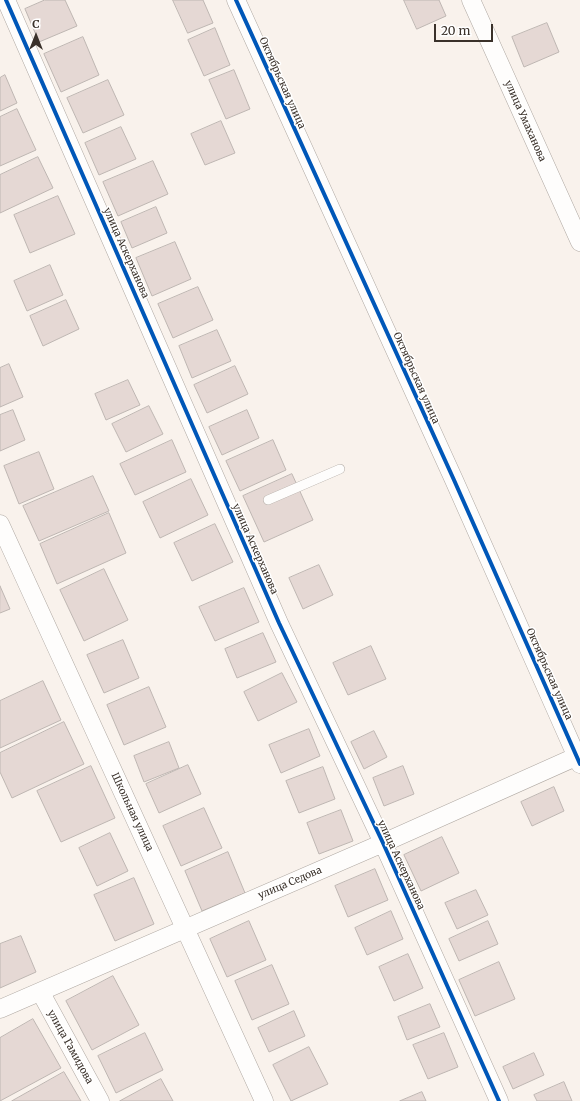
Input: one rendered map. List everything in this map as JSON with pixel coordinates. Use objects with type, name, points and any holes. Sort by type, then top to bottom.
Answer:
[{"type":"street","name":"улица Аскерханова","points":[[6,0],[279,623],[383,843],[499,1101]]},
{"type":"street","name":"Октябрьская улица","points":[[236,0],[579,758]]},
{"type":"street","name":"улица Умаханова","points":[[470,0],[580,242]]},
{"type":"street","name":"Школьная улица","points":[[0,524],[264,1101]]},
{"type":"street","name":"улица Седова","points":[[0,1009],[41,993],[186,928],[579,758]]},
{"type":"street","name":"улица Гамидова","points":[[41,993],[100,1101]]},
{"type":"lane","points":[[268,500],[340,469]]},
{"type":"building","points":[[45,0],[65,0],[77,26],[39,42],[25,9]]},
{"type":"building","points":[[173,0],[203,0],[213,23],[188,33]]},
{"type":"building","points":[[404,0],[439,0],[446,16],[417,29]]},
{"type":"building","points":[[547,23],[559,52],[524,67],[512,37]]},
{"type":"building","points":[[215,28],[230,65],[204,76],[188,40]]},
{"type":"building","points":[[83,37],[99,75],[61,92],[44,54]]},
{"type":"building","points":[[234,70],[250,109],[226,119],[209,80]]},
{"type":"building","points":[[5,75],[17,103],[0,111],[0,78]]},
{"type":"building","points":[[108,80],[124,115],[83,133],[67,98]]},
{"type":"building","points":[[17,109],[36,150],[0,166],[0,117]]},
{"type":"building","points":[[221,121],[235,153],[205,165],[191,134]]},
{"type":"building","points":[[121,127],[136,159],[99,175],[85,143]]},
{"type":"building","points":[[38,157],[53,188],[0,213],[0,175]]},
{"type":"building","points":[[153,161],[168,194],[118,216],[103,182]]},
{"type":"building","points":[[58,196],[75,234],[30,253],[14,215]]},
{"type":"building","points":[[156,207],[167,233],[132,248],[121,222]]},
{"type":"building","points":[[175,242],[191,279],[152,296],[136,258]]},
{"type":"building","points":[[50,265],[63,295],[27,311],[14,281]]},
{"type":"building","points":[[198,287],[213,320],[173,338],[158,304]]},
{"type":"building","points":[[66,300],[79,329],[43,346],[30,316]]},
{"type":"building","points":[[217,330],[231,361],[192,378],[179,346]]},
{"type":"building","points":[[9,364],[23,397],[0,407],[0,368]]},
{"type":"building","points":[[235,366],[248,394],[207,413],[194,385]]},
{"type":"building","points":[[128,380],[140,405],[106,420],[95,394]]},
{"type":"building","points":[[149,406],[163,434],[126,452],[112,424]]},
{"type":"building","points":[[13,410],[25,440],[0,451],[0,415]]},
{"type":"building","points":[[247,410],[259,438],[222,455],[209,427]]},
{"type":"building","points":[[172,440],[186,472],[135,495],[120,464]]},
{"type":"building","points":[[273,440],[286,470],[240,491],[226,461]]},
{"type":"building","points":[[39,452],[54,489],[19,504],[4,466]]},
{"type":"building","points":[[292,474],[313,520],[264,542],[243,496]]},
{"type":"building","points":[[93,476],[109,511],[39,541],[23,506]]},
{"type":"building","points":[[191,479],[208,515],[160,538],[143,502]]},
{"type":"building","points":[[109,513],[126,553],[57,584],[40,544]]},
{"type":"building","points":[[215,524],[233,562],[192,581],[174,543]]},
{"type":"building","points":[[319,565],[333,595],[303,609],[289,578]]},
{"type":"building","points":[[104,569],[128,620],[84,641],[60,590]]},
{"type":"building","points":[[0,586],[10,609],[0,613]]},
{"type":"building","points":[[244,588],[259,622],[215,641],[199,607]]},
{"type":"building","points":[[263,633],[276,662],[237,678],[225,649]]},
{"type":"building","points":[[123,640],[139,678],[104,693],[87,655]]},
{"type":"building","points":[[371,646],[386,679],[348,695],[333,663]]},
{"type":"building","points":[[282,673],[297,702],[258,721],[244,692]]},
{"type":"building","points":[[43,681],[61,720],[0,748],[0,701]]},
{"type":"building","points":[[149,687],[166,727],[124,745],[107,705]]},
{"type":"building","points":[[64,722],[84,764],[12,798],[0,772],[0,753]]},
{"type":"building","points":[[309,729],[320,756],[281,773],[269,745]]},
{"type":"building","points":[[374,731],[387,757],[364,769],[351,742]]},
{"type":"building","points":[[169,742],[179,768],[144,782],[134,756]]},
{"type":"building","points":[[188,765],[201,794],[159,813],[146,784]]},
{"type":"building","points":[[91,766],[115,818],[61,842],[37,791]]},
{"type":"building","points":[[403,766],[414,794],[384,806],[373,778]]},
{"type":"building","points":[[323,767],[335,799],[299,813],[286,781]]},
{"type":"building","points":[[554,787],[564,811],[532,826],[521,802]]},
{"type":"building","points":[[204,808],[222,848],[181,866],[163,826]]},
{"type":"building","points":[[341,810],[353,841],[319,854],[307,823]]},
{"type":"building","points":[[110,833],[128,871],[97,886],[79,848]]},
{"type":"building","points":[[442,837],[459,873],[421,891],[404,855]]},
{"type":"building","points":[[228,852],[245,893],[202,911],[185,871]]},
{"type":"building","points":[[375,869],[388,900],[348,917],[335,886]]},
{"type":"building","points":[[134,878],[154,924],[115,941],[94,895]]},
{"type":"building","points":[[476,890],[488,915],[457,929],[445,903]]},
{"type":"building","points":[[391,911],[403,939],[367,955],[355,928]]},
{"type":"building","points":[[249,921],[266,960],[227,977],[210,939]]},
{"type":"building","points":[[488,921],[498,944],[459,961],[449,939]]},
{"type":"building","points":[[21,936],[36,972],[0,988],[0,944]]},
{"type":"building","points":[[408,954],[423,988],[394,1001],[379,967]]},
{"type":"building","points":[[499,962],[515,999],[475,1016],[459,980]]},
{"type":"building","points":[[272,965],[289,1004],[252,1020],[235,981]]},
{"type":"building","points":[[113,976],[139,1025],[92,1050],[66,1001]]},
{"type":"building","points":[[430,1004],[440,1027],[407,1040],[398,1017]]},
{"type":"building","points":[[294,1011],[305,1036],[269,1052],[258,1028]]},
{"type":"building","points":[[33,1019],[61,1068],[0,1101],[0,1038]]},
{"type":"building","points":[[145,1033],[163,1070],[116,1093],[98,1056]]},
{"type":"building","points":[[444,1033],[458,1067],[428,1079],[413,1045]]},
{"type":"building","points":[[309,1047],[328,1084],[291,1101],[273,1065]]},
{"type":"building","points":[[534,1053],[544,1075],[513,1089],[503,1067]]},
{"type":"building","points":[[64,1072],[81,1101],[12,1101]]},
{"type":"building","points":[[161,1079],[173,1101],[120,1101]]},
{"type":"building","points":[[564,1082],[572,1101],[537,1101],[534,1095]]},
{"type":"building","points":[[422,1092],[426,1101],[400,1101]]},
{"type":"cycle path","points":[[6,0],[279,623],[383,843],[499,1101]]},
{"type":"cycle path","points":[[236,0],[454,480],[580,764]]}]
